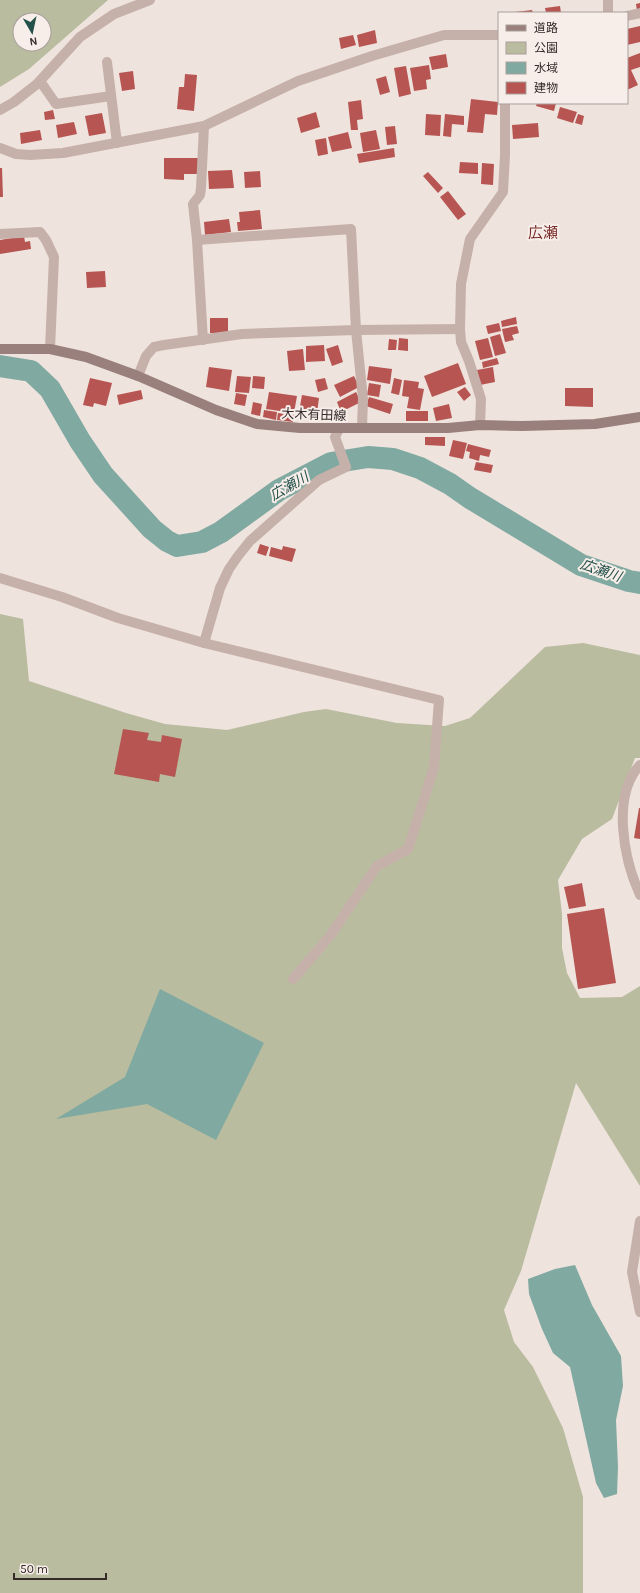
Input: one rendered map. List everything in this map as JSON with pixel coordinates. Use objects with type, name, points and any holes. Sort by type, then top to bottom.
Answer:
[{"type":"main road","name":"大木有田線","points":[[0,349],[50,350],[86,357],[138,376],[216,410],[257,424],[337,433],[362,428],[448,428],[480,425],[522,426],[595,424],[640,417]]},
{"type":"street","points":[[0,110],[14,102],[40,81],[80,36],[114,14],[150,0]]},
{"type":"street","points":[[608,0],[608,12]]},
{"type":"street","points":[[628,16],[640,13]]},
{"type":"street","points":[[0,148],[16,154],[30,155],[63,152],[204,126],[298,81],[372,56],[444,35],[498,35]]},
{"type":"street","points":[[107,62],[117,143]]},
{"type":"street","points":[[40,81],[56,104],[111,96]]},
{"type":"street","points":[[480,425],[481,399],[469,361],[461,342],[461,284],[470,239],[502,192],[505,155],[504,104]]},
{"type":"street","points":[[203,340],[197,240],[193,204],[200,195],[202,188],[204,126]]},
{"type":"street","points":[[197,240],[351,229],[356,330],[363,399],[362,428]]},
{"type":"street","points":[[0,234],[40,232],[46,240],[54,258],[50,350]]},
{"type":"street","points":[[138,376],[146,356],[154,347],[242,334],[356,330],[460,329]]},
{"type":"street","points":[[204,643],[220,588],[229,569],[250,541],[319,480],[346,467],[337,433]]},
{"type":"street","points":[[0,578],[62,597],[118,618],[204,643],[439,700],[434,767],[408,849],[377,866],[330,936],[292,980]]},
{"type":"street","points":[[640,765],[631,776],[622,808],[625,846],[632,873],[640,895]]},
{"type":"street","points":[[640,1221],[632,1272],[640,1312]]},
{"type":"green space","points":[[0,0],[108,0],[52,49],[52,12],[12,12],[12,52],[48,52],[29,69],[0,87]]},
{"type":"green space","points":[[0,614],[23,619],[29,681],[126,713],[165,724],[227,730],[304,712],[326,709],[397,723],[445,726],[470,718],[545,647],[583,643],[640,655],[640,758],[635,758],[612,819],[582,839],[558,880],[562,914],[562,948],[567,973],[580,998],[622,997],[640,986],[640,1186],[576,1083],[521,1271],[504,1310],[514,1342],[533,1367],[563,1428],[583,1497],[583,1593],[0,1593]]},
{"type":"water","points":[[160,989],[264,1043],[216,1140],[147,1104],[56,1119],[125,1077]]},
{"type":"water","points":[[575,1265],[592,1305],[621,1356],[623,1386],[616,1420],[618,1467],[617,1494],[604,1498],[596,1483],[570,1367],[553,1353],[529,1294],[528,1279],[555,1269]]},
{"type":"building","points":[[640,3],[640,10],[637,11],[636,4]]},
{"type":"building","points":[[560,6],[561,12],[546,12],[545,8]]},
{"type":"building","points":[[532,10],[533,12],[515,12]]},
{"type":"building","points":[[640,26],[640,42],[628,45],[628,29]]},
{"type":"building","points":[[375,30],[377,43],[359,47],[357,35]]},
{"type":"building","points":[[353,35],[356,45],[341,49],[339,38]]},
{"type":"building","points":[[640,53],[640,67],[631,70],[638,85],[628,90],[628,58]]},
{"type":"building","points":[[446,54],[448,67],[432,70],[429,57]]},
{"type":"building","points":[[429,65],[431,79],[426,80],[427,89],[414,91],[410,68]]},
{"type":"building","points":[[406,66],[411,94],[399,97],[394,68]]},
{"type":"building","points":[[133,71],[135,89],[122,91],[119,73]]},
{"type":"building","points":[[185,74],[197,75],[194,111],[177,109],[179,87],[184,87]]},
{"type":"building","points":[[386,76],[390,92],[380,95],[376,79]]},
{"type":"building","points":[[471,99],[498,102],[497,115],[485,114],[483,133],[467,132]]},
{"type":"building","points":[[361,100],[363,119],[357,120],[358,130],[351,130],[348,102]]},
{"type":"building","points":[[537,104],[556,104],[554,111],[536,106]]},
{"type":"building","points":[[560,107],[577,112],[573,123],[557,118]]},
{"type":"building","points":[[53,110],[55,119],[45,120],[44,112]]},
{"type":"building","points":[[316,112],[320,127],[301,133],[297,118]]},
{"type":"building","points":[[102,113],[106,133],[89,136],[85,116]]},
{"type":"building","points":[[426,114],[441,115],[440,136],[425,135]]},
{"type":"building","points":[[445,114],[464,116],[464,125],[452,124],[451,137],[443,136]]},
{"type":"building","points":[[578,114],[584,116],[582,125],[575,123]]},
{"type":"building","points":[[74,122],[77,134],[58,138],[56,125]]},
{"type":"building","points":[[538,123],[539,137],[513,139],[512,125]]},
{"type":"building","points":[[395,126],[397,144],[387,145],[385,127]]},
{"type":"building","points":[[40,130],[42,140],[21,144],[20,133]]},
{"type":"building","points":[[376,130],[380,149],[363,152],[360,133]]},
{"type":"building","points":[[348,132],[352,148],[332,152],[328,137]]},
{"type":"building","points":[[326,138],[328,154],[318,156],[315,140]]},
{"type":"building","points":[[394,148],[395,157],[359,163],[357,154]]},
{"type":"building","points":[[164,158],[199,158],[199,174],[184,174],[184,180],[164,179]]},
{"type":"building","points":[[460,162],[478,163],[478,174],[459,173]]},
{"type":"building","points":[[482,163],[494,164],[493,185],[481,184]]},
{"type":"building","points":[[0,168],[2,168],[3,197],[0,197]]},
{"type":"building","points":[[232,170],[234,188],[209,189],[208,171]]},
{"type":"building","points":[[260,171],[261,187],[245,188],[244,172]]},
{"type":"building","points":[[428,172],[443,188],[438,193],[423,176]]},
{"type":"building","points":[[448,191],[466,214],[458,220],[440,197]]},
{"type":"building","points":[[260,210],[262,229],[238,231],[237,222],[240,222],[239,212]]},
{"type":"building","points":[[229,219],[231,232],[205,235],[204,222]]},
{"type":"building","points":[[24,236],[25,242],[30,241],[31,249],[0,254],[0,240]]},
{"type":"building","points":[[105,271],[106,287],[87,288],[86,272]]},
{"type":"building","points":[[516,317],[517,324],[502,327],[501,321]]},
{"type":"building","points":[[210,318],[228,318],[228,333],[210,333]]},
{"type":"building","points":[[499,323],[501,331],[488,334],[486,326]]},
{"type":"building","points":[[517,326],[519,333],[512,335],[514,340],[505,342],[502,329]]},
{"type":"building","points":[[500,334],[506,353],[495,356],[490,337]]},
{"type":"building","points":[[399,338],[408,339],[408,351],[398,350]]},
{"type":"building","points":[[488,338],[493,357],[480,360],[475,341]]},
{"type":"building","points":[[389,339],[397,340],[396,350],[388,350]]},
{"type":"building","points":[[324,345],[325,361],[306,362],[306,346]]},
{"type":"building","points":[[338,345],[343,362],[332,366],[326,349]]},
{"type":"building","points":[[303,349],[305,370],[289,371],[287,351]]},
{"type":"building","points":[[497,358],[499,364],[483,368],[482,362]]},
{"type":"building","points":[[458,363],[466,384],[432,397],[424,376]]},
{"type":"building","points":[[369,366],[392,369],[390,384],[367,380]]},
{"type":"building","points":[[209,367],[232,370],[229,391],[206,387]]},
{"type":"building","points":[[493,367],[495,382],[480,385],[477,370]]},
{"type":"building","points":[[237,376],[251,377],[249,393],[235,392]]},
{"type":"building","points":[[253,376],[265,377],[264,389],[252,388]]},
{"type":"building","points":[[354,376],[359,387],[340,397],[334,385]]},
{"type":"building","points":[[90,378],[112,383],[106,406],[94,403],[93,407],[83,405]]},
{"type":"building","points":[[325,378],[328,389],[318,392],[315,380]]},
{"type":"building","points":[[394,378],[402,380],[399,395],[391,393]]},
{"type":"building","points":[[404,380],[419,382],[418,388],[424,389],[420,410],[407,408],[409,397],[402,396]]},
{"type":"building","points":[[369,383],[381,385],[379,397],[367,395]]},
{"type":"building","points":[[465,387],[471,395],[464,401],[457,392]]},
{"type":"building","points":[[565,388],[593,388],[593,407],[565,406]]},
{"type":"building","points":[[141,390],[143,399],[119,405],[117,395]]},
{"type":"building","points":[[269,392],[297,396],[294,413],[266,409]]},
{"type":"building","points":[[356,392],[361,402],[341,412],[337,402]]},
{"type":"building","points":[[236,393],[247,395],[245,406],[234,404]]},
{"type":"building","points":[[302,395],[319,398],[316,420],[298,417]]},
{"type":"building","points":[[369,397],[393,404],[390,414],[366,406]]},
{"type":"building","points":[[253,402],[262,404],[260,416],[251,414]]},
{"type":"building","points":[[449,404],[452,418],[436,421],[433,408]]},
{"type":"building","points":[[264,410],[277,412],[276,420],[263,417]]},
{"type":"building","points":[[406,411],[428,411],[428,421],[406,421]]},
{"type":"building","points":[[278,413],[294,415],[293,422],[277,420]]},
{"type":"building","points":[[425,437],[445,437],[445,446],[425,445]]},
{"type":"building","points":[[453,440],[467,443],[463,459],[449,456]]},
{"type":"building","points":[[468,444],[491,450],[489,457],[480,455],[479,461],[469,458],[470,452],[466,451]]},
{"type":"building","points":[[476,462],[493,465],[491,473],[474,470]]},
{"type":"building","points":[[260,544],[269,547],[266,556],[257,553]]},
{"type":"building","points":[[283,546],[296,549],[292,562],[269,556],[271,547],[282,550]]},
{"type":"building","points":[[123,729],[149,733],[147,740],[161,742],[162,735],[182,739],[175,777],[160,774],[159,782],[114,774]]},
{"type":"building","points":[[640,808],[640,839],[634,838]]},
{"type":"building","points":[[582,883],[586,906],[569,909],[564,887]]},
{"type":"building","points":[[604,908],[616,983],[578,989],[567,914]]},
{"type":"waterway","name":"広瀬川","points":[[0,366],[31,371],[50,389],[80,441],[103,475],[152,529],[167,541],[177,546],[202,542],[221,532],[279,490],[331,463],[368,457],[393,459],[420,468],[450,484],[470,498],[581,565],[629,581],[640,583]]},
{"type":"district","name":"広瀬","points":[[543,233]]}]
